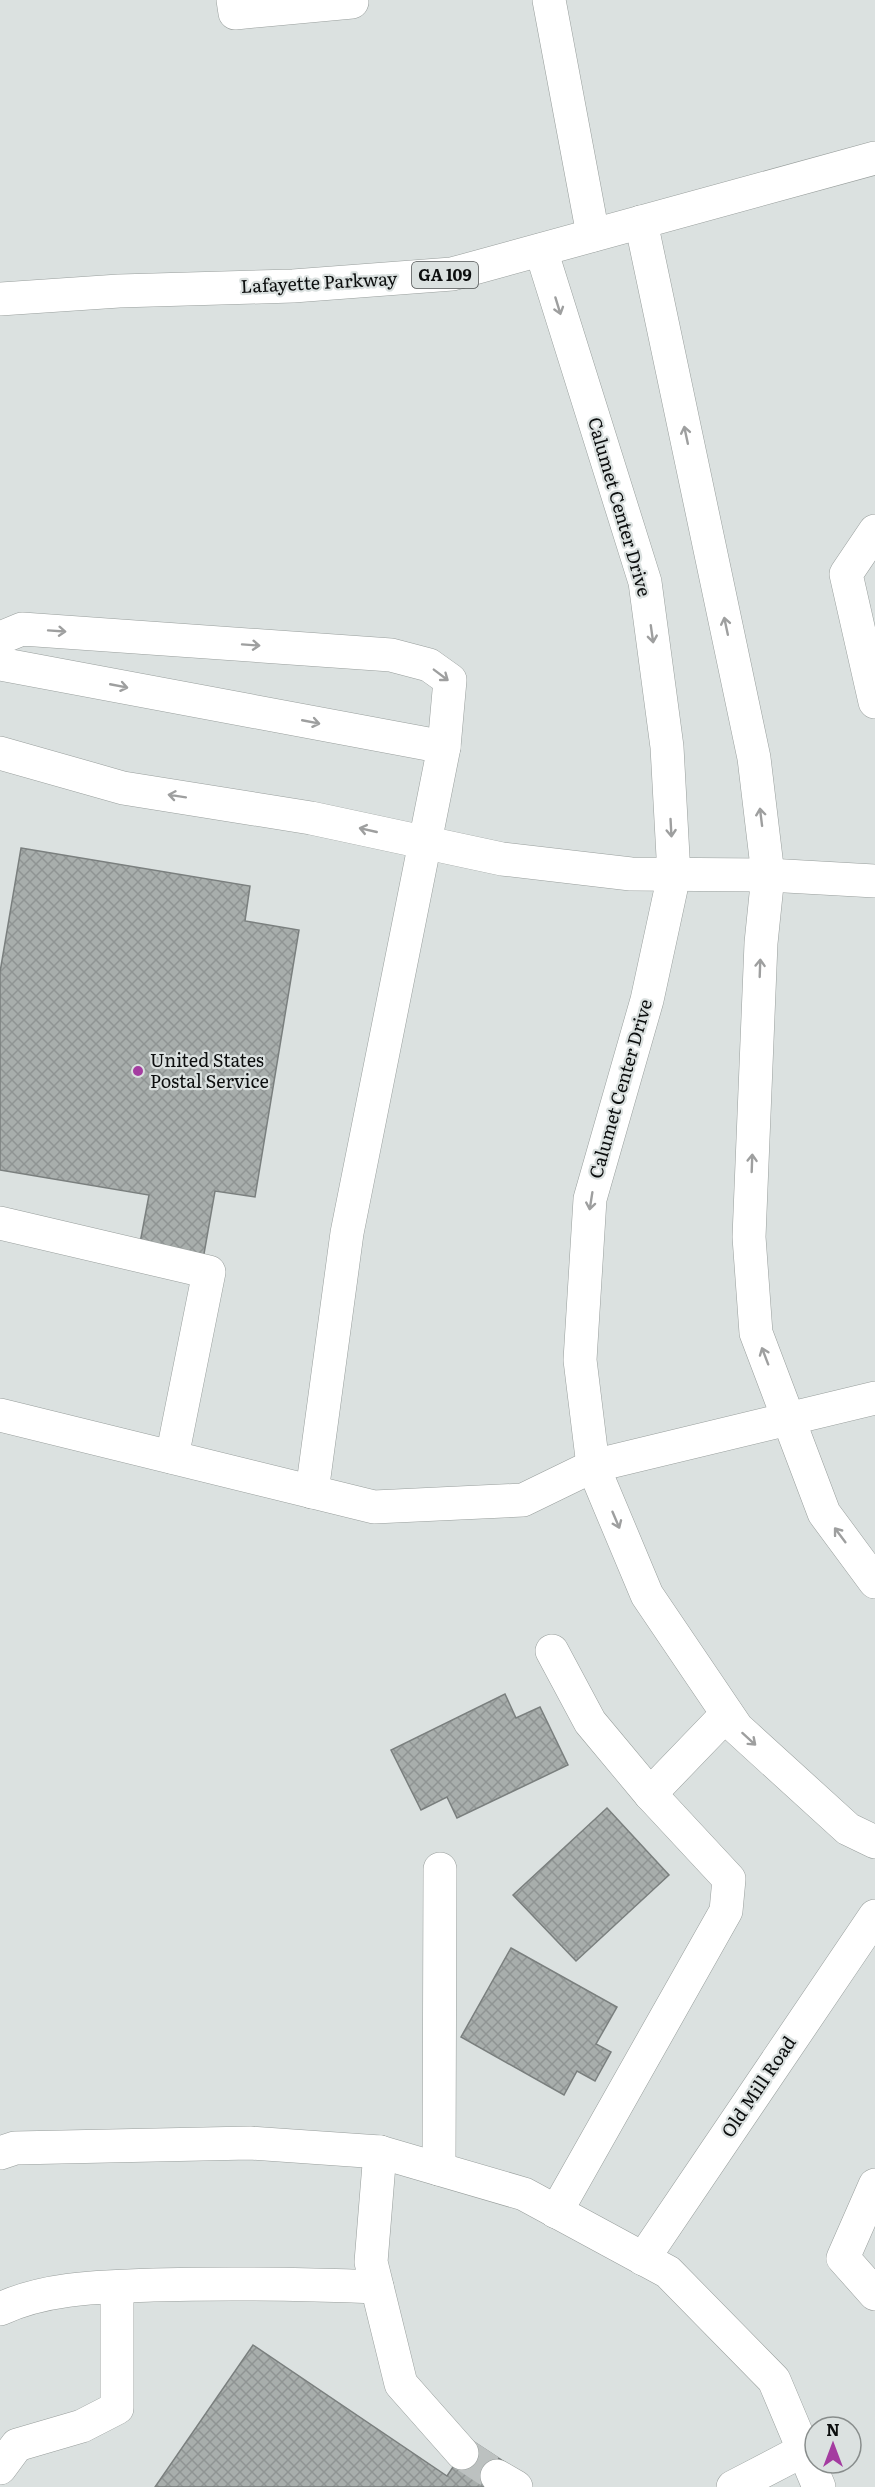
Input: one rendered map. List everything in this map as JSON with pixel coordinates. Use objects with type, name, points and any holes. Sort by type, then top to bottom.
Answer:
[{"type":"main road","points":[[233,0],[235,13],[352,2],[351,0]]},
{"type":"main road","points":[[549,0],[593,235]]},
{"type":"main road","name":"Lafayette Parkway","points":[[0,299],[119,291],[293,286],[452,274],[875,158]]},
{"type":"main road","points":[[641,222],[754,758],[768,875],[761,943],[749,1237],[756,1333],[824,1513],[875,1582]]},
{"type":"main road","name":"Calumet Center Drive","points":[[541,250],[645,582],[667,747],[674,875],[647,1000],[590,1200],[580,1360],[593,1466],[647,1594],[737,1728],[848,1829],[875,1842]]},
{"type":"main road","points":[[875,531],[846,573],[875,702]]},
{"type":"main road","points":[[0,638],[22,629],[391,655],[429,665],[450,680],[444,747],[347,1233],[312,1492]]},
{"type":"main road","points":[[0,664],[444,747]]},
{"type":"main road","points":[[0,753],[123,788],[311,818],[502,859],[631,874],[768,875],[875,881]]},
{"type":"main road","points":[[0,1223],[209,1272],[172,1457]]},
{"type":"main road","points":[[0,1415],[374,1507],[523,1500],[593,1466],[875,1398]]},
{"type":"main road","points":[[552,1651],[590,1722],[650,1794],[729,1879],[726,1911],[556,2212]]},
{"type":"main road","points":[[650,1794],[727,1714]]},
{"type":"main road","points":[[439,2169],[440,1869]]},
{"type":"main road","name":"Old Mill Road","points":[[643,2259],[875,1916]]},
{"type":"main road","points":[[0,2153],[15,2148],[250,2143],[380,2152],[524,2194],[668,2272],[774,2380],[803,2448]]},
{"type":"main road","points":[[380,2152],[371,2262],[401,2384],[462,2453]]},
{"type":"main road","points":[[875,2185],[843,2258],[875,2294]]},
{"type":"main road","points":[[0,2309],[22,2299],[85,2288],[236,2283],[377,2287]]},
{"type":"main road","points":[[0,2468],[17,2445],[82,2426],[117,2408],[117,2287]]},
{"type":"main road","points":[[733,2487],[803,2451]]},
{"type":"building","name":"United States Postal Service","points":[[21,848],[250,886],[245,921],[299,930],[255,1197],[215,1191],[204,1254],[140,1243],[149,1195],[0,1170],[0,972]]},
{"type":"building","points":[[505,1694],[516,1718],[540,1707],[568,1765],[457,1818],[447,1797],[421,1810],[391,1750]]},
{"type":"building","points":[[607,1808],[669,1875],[576,1961],[513,1895]]},
{"type":"building","points":[[511,1948],[617,2007],[596,2044],[611,2052],[595,2081],[577,2071],[564,2095],[461,2037]]},
{"type":"building","points":[[253,2345],[447,2476],[471,2440],[506,2463],[490,2487],[155,2487]]},
{"type":"tunnel","points":[[462,2453],[497,2476]]},
{"type":"place","name":"United States Postal Service","points":[[138,1071]]}]
